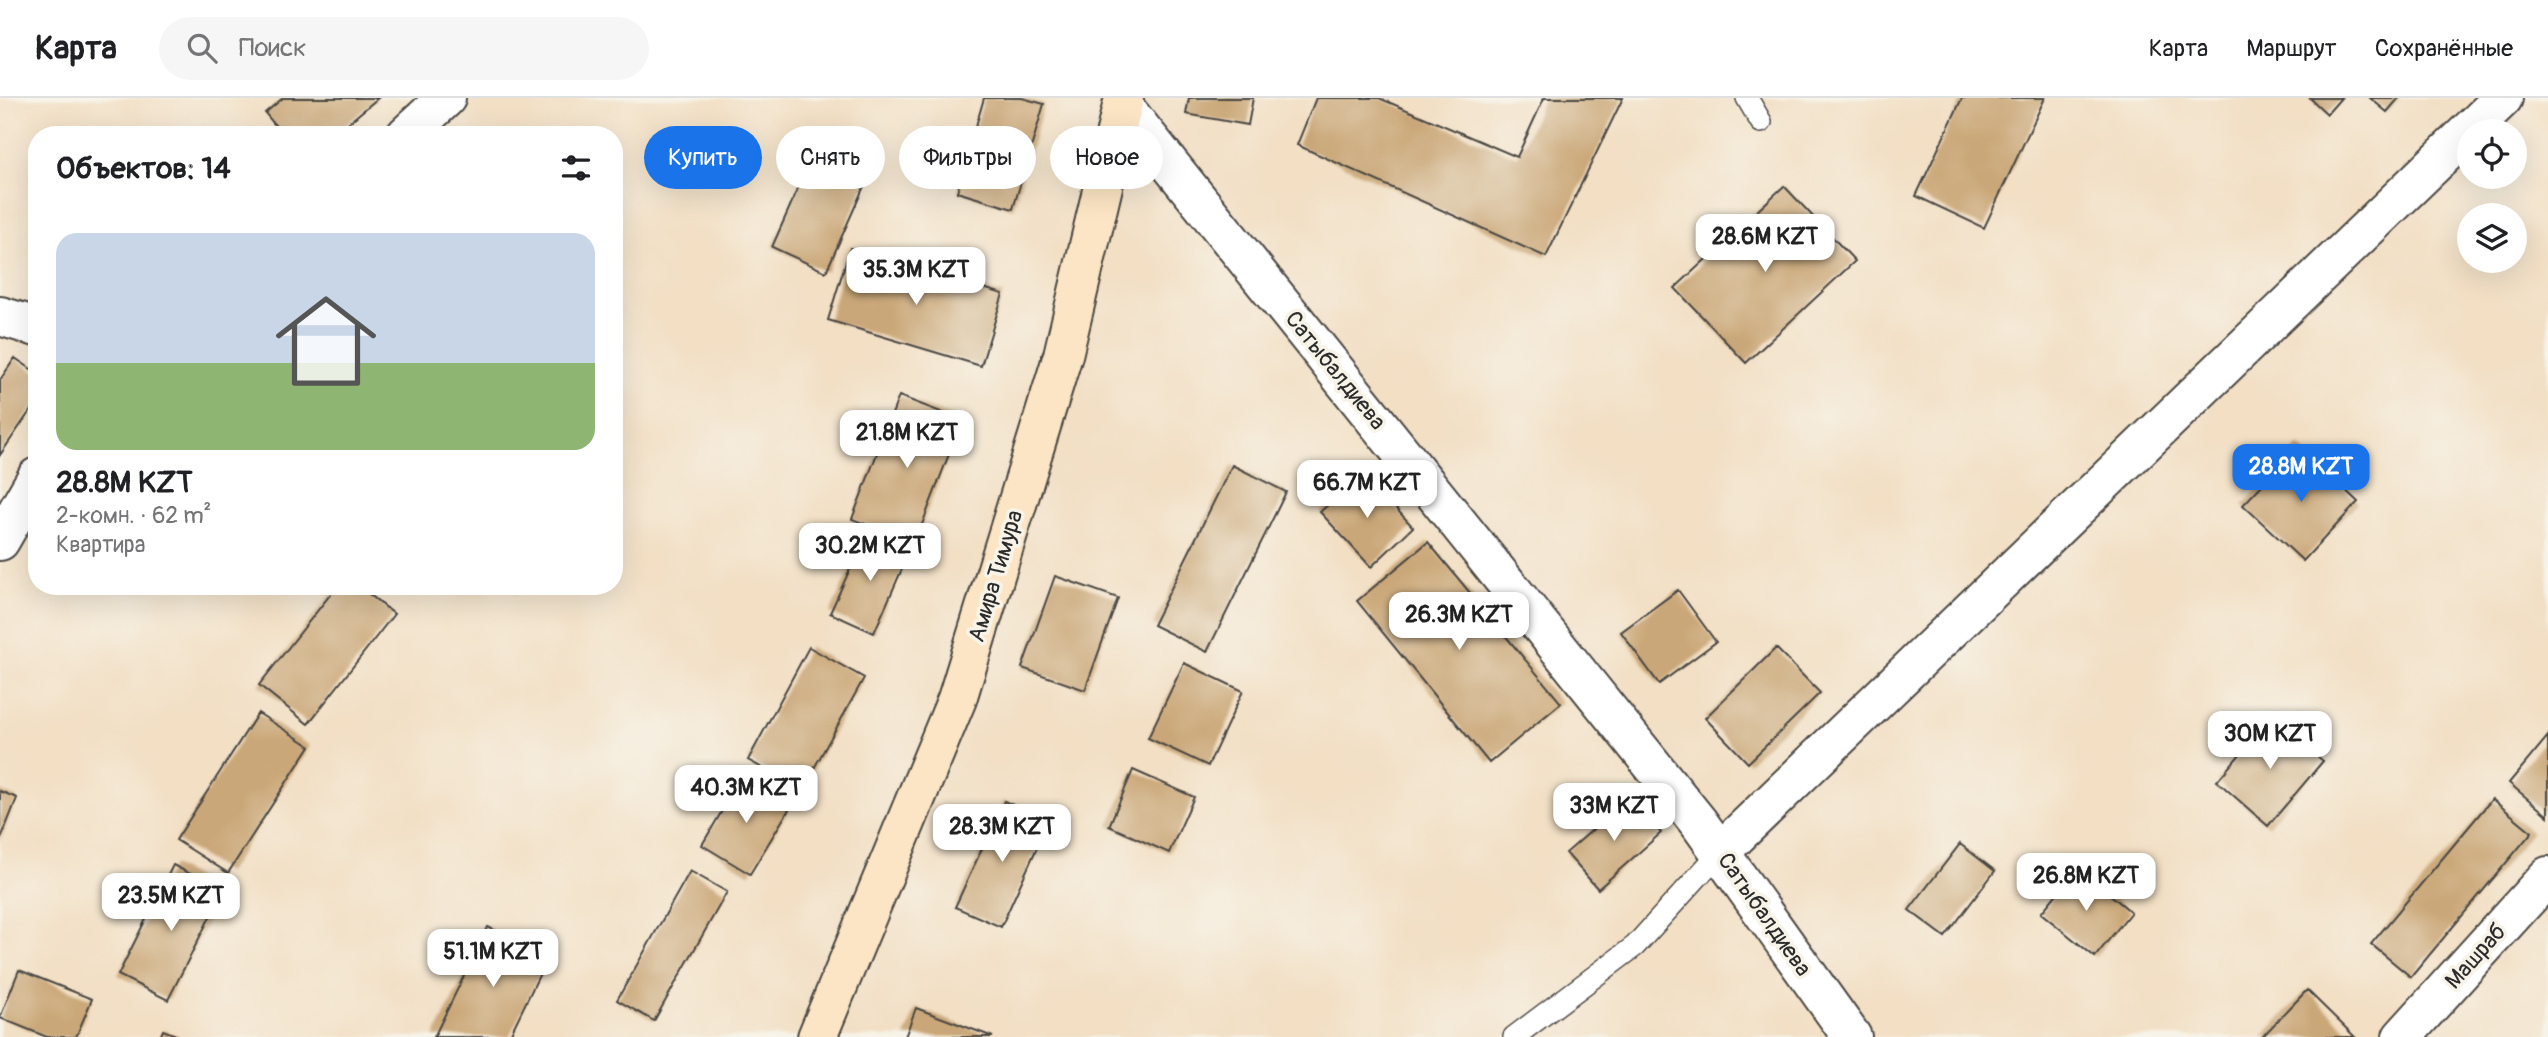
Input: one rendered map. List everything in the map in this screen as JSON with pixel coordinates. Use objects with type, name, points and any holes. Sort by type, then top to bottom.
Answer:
[{"type":"street","points":[[416,126],[446,98]]},
{"type":"street","points":[[1721,851],[2503,98]]},
{"type":"street","name":"Сатыбалдиева","points":[[1124,102],[1721,851],[1852,1037]]},
{"type":"street","name":"Амира Тимура","points":[[817,1037],[957,699],[1063,355],[1124,102]]},
{"type":"street","points":[[0,316],[28,324]]},
{"type":"street","points":[[0,541],[28,493]]},
{"type":"street","name":"Машраб","points":[[2402,1037],[2548,876]]},
{"type":"lane","points":[[1747,98],[1761,122]]},
{"type":"lane","points":[[1514,1037],[1635,946],[1721,851]]},
{"type":"building","points":[[283,98],[378,98],[345,126],[276,126],[265,113]]},
{"type":"building","points":[[984,98],[1022,98],[1044,104],[1036,131],[1036,126],[976,126]]},
{"type":"building","points":[[1189,98],[1253,98],[1248,125],[1186,114]]},
{"type":"building","points":[[1316,98],[1379,98],[1517,157],[1544,98],[1623,98],[1546,257],[1297,145]]},
{"type":"building","points":[[1962,98],[2045,98],[1984,228],[1916,196]]},
{"type":"building","points":[[2310,98],[2341,98],[2327,114]]},
{"type":"building","points":[[2370,98],[2399,98],[2387,112]]},
{"type":"building","points":[[1784,186],[1855,261],[1746,363],[1675,288]]},
{"type":"building","points":[[798,189],[863,189],[826,272],[772,247]]},
{"type":"building","points":[[958,189],[1019,189],[1013,209],[957,192]]},
{"type":"building","points":[[850,248],[1003,294],[981,366],[828,320]]},
{"type":"building","points":[[15,358],[28,367],[28,414],[0,455],[0,380]]},
{"type":"building","points":[[899,396],[962,420],[915,543],[852,519]]},
{"type":"building","points":[[2299,446],[2358,502],[2303,561],[2243,505]]},
{"type":"building","points":[[1232,465],[1286,492],[1207,652],[1153,625]]},
{"type":"building","points":[[1363,473],[1413,527],[1371,567],[1320,512]]},
{"type":"building","points":[[866,534],[909,553],[874,633],[830,613]]},
{"type":"building","points":[[1428,542],[1561,703],[1489,763],[1357,601]]},
{"type":"building","points":[[1055,576],[1118,598],[1085,690],[1022,668]]},
{"type":"building","points":[[1678,590],[1716,642],[1659,684],[1621,632]]},
{"type":"building","points":[[330,595],[370,595],[394,614],[308,724],[259,685]]},
{"type":"building","points":[[809,647],[864,678],[802,790],[748,760]]},
{"type":"building","points":[[1776,648],[1820,693],[1748,763],[1705,718]]},
{"type":"building","points":[[1184,663],[1243,691],[1208,766],[1148,738]]},
{"type":"building","points":[[258,713],[310,746],[228,873],[176,840]]},
{"type":"building","points":[[2272,717],[2323,761],[2268,826],[2217,781]]},
{"type":"building","points":[[2548,736],[2548,816],[2509,783]]},
{"type":"building","points":[[1133,770],[1194,797],[1169,853],[1109,826]]},
{"type":"building","points":[[742,777],[791,806],[750,874],[702,845]]},
{"type":"building","points":[[0,791],[17,798],[0,841]]},
{"type":"building","points":[[1630,797],[1661,833],[1598,889],[1566,853]]},
{"type":"building","points":[[2492,799],[2532,832],[2411,977],[2371,944]]},
{"type":"building","points":[[1004,801],[1049,821],[1001,927],[955,907]]},
{"type":"building","points":[[1960,844],[1995,871],[1945,937],[1909,910]]},
{"type":"building","points":[[173,865],[223,891],[168,1000],[118,975]]},
{"type":"building","points":[[2078,868],[2131,912],[2095,957],[2041,913]]},
{"type":"building","points":[[690,871],[727,892],[654,1021],[617,1000]]},
{"type":"building","points":[[488,927],[548,957],[509,1037],[434,1037]]},
{"type":"building","points":[[19,970],[92,999],[76,1037],[47,1037],[0,1018]]},
{"type":"building","points":[[2307,990],[2355,1037],[2262,1037]]},
{"type":"building","points":[[916,1008],[993,1037],[905,1037]]},
{"type":"building","points":[[163,1030],[181,1037],[160,1037]]}]
